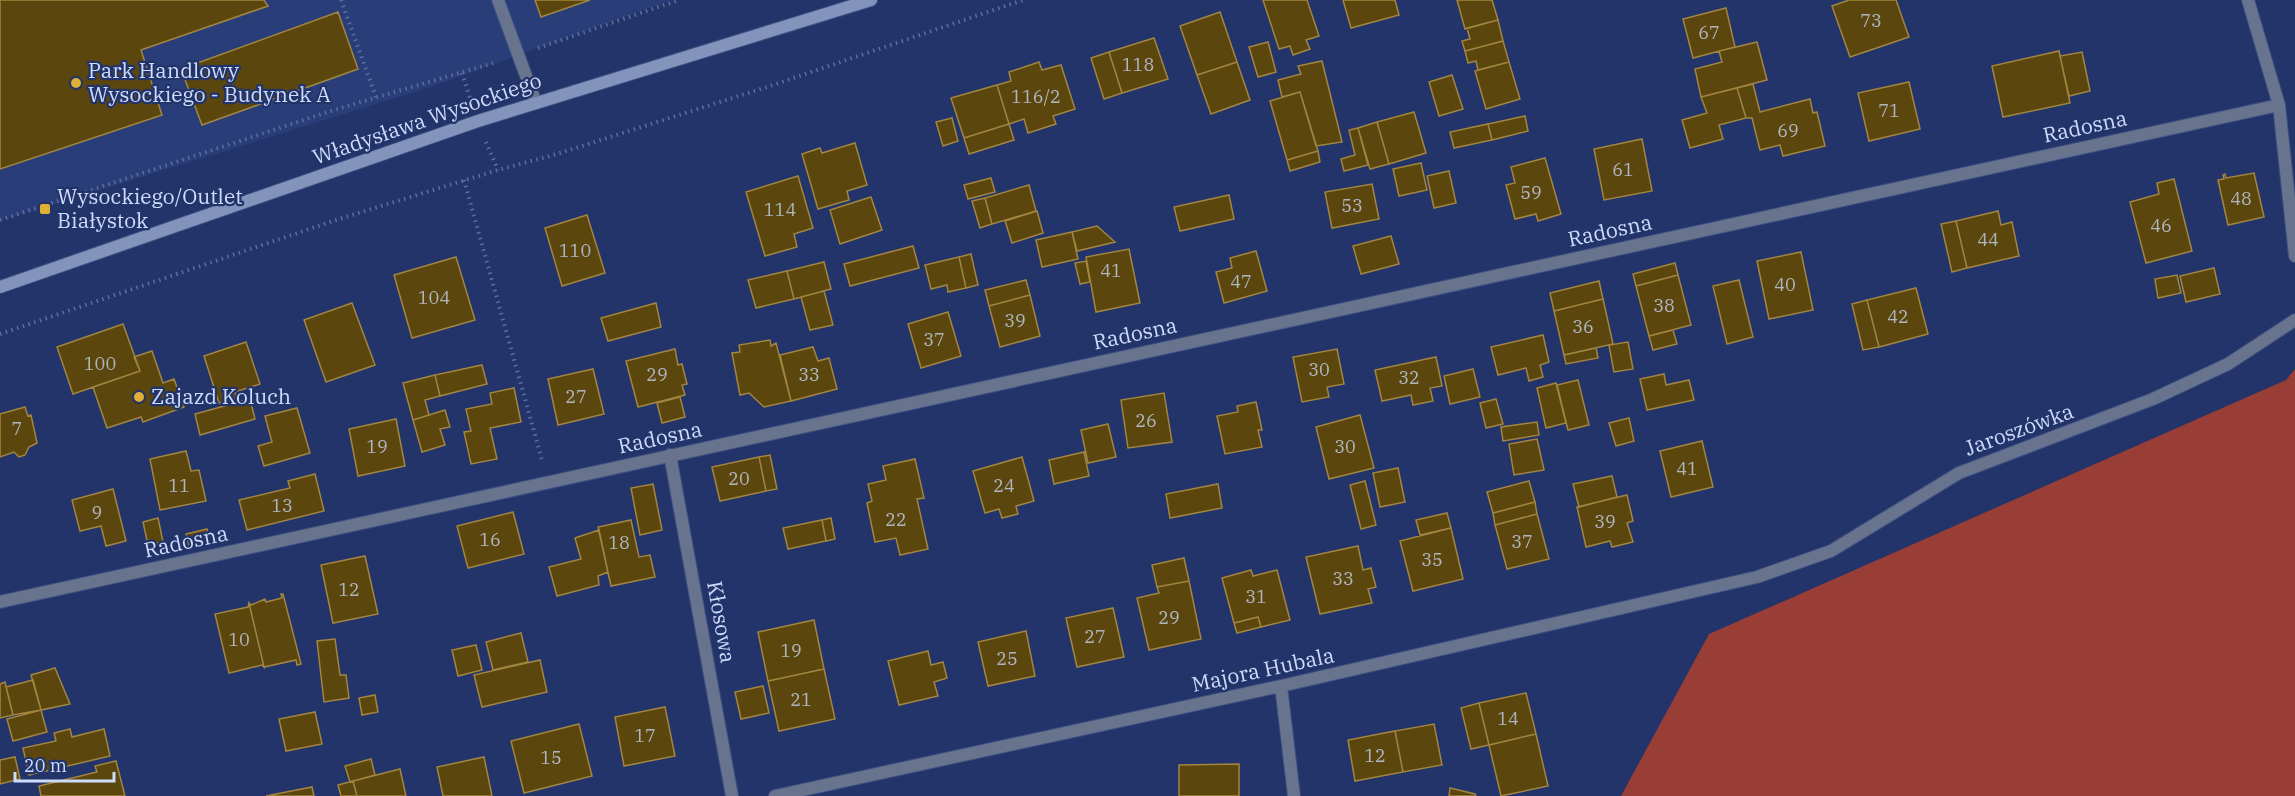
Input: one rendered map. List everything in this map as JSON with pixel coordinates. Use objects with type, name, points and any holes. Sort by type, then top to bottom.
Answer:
[{"type":"street","points":[[498,0],[536,103]]},
{"type":"street","name":"Władysława Wysockiego","points":[[0,287],[413,142],[871,0]]},
{"type":"street","points":[[2248,0],[2279,105],[2295,256]]},
{"type":"street","name":"Radosna","points":[[0,602],[2279,105]]},
{"type":"street","name":"Jaroszówka","points":[[1757,577],[1831,551],[1959,473],[2152,399],[2228,364],[2295,320]]},
{"type":"street","name":"Kłosowa","points":[[670,455],[732,796]]},
{"type":"street","name":"Majora Hubala","points":[[775,796],[1281,686],[1757,577]]},
{"type":"street","points":[[1281,686],[1294,796]]},
{"type":"path","points":[[341,0],[376,97]]},
{"type":"path","points":[[0,220],[376,97],[517,55],[679,0]]},
{"type":"path","points":[[0,334],[336,220],[557,154],[770,86],[1023,0]]},
{"type":"path","points":[[464,180],[548,482]]},
{"type":"shaded area","points":[[0,0],[671,0],[431,87],[0,221]]},
{"type":"shaded area","points":[[2295,369],[2295,796],[1621,796],[1709,634],[2286,380]]},
{"type":"building","name":"Park Handlowy Wysockiego - Budynek A","points":[[0,0],[264,0],[268,6],[141,50],[162,115],[0,169]]},
{"type":"building","points":[[535,0],[590,0],[541,17]]},
{"type":"building","points":[[1263,0],[1307,0],[1319,36],[1306,40],[1310,49],[1293,55],[1290,46],[1279,49]]},
{"type":"building","points":[[1343,0],[1395,0],[1399,15],[1351,28]]},
{"type":"building","points":[[1457,0],[1492,0],[1498,20],[1465,29]]},
{"type":"building","points":[[1849,0],[1896,0],[1909,37],[1850,57],[1832,6]]},
{"type":"building","points":[[1726,8],[1735,47],[1693,58],[1683,19]]},
{"type":"building","points":[[338,12],[358,69],[202,125],[181,69]]},
{"type":"building","points":[[1220,12],[1237,62],[1197,75],[1180,26]]},
{"type":"building","points":[[1498,20],[1503,41],[1465,51],[1462,41],[1470,39],[1467,28]]},
{"type":"building","points":[[1154,38],[1168,79],[1122,93],[1109,52]]},
{"type":"building","points":[[1503,41],[1509,62],[1478,70],[1476,61],[1468,63],[1465,51]]},
{"type":"building","points":[[1268,42],[1276,72],[1258,77],[1249,47]]},
{"type":"building","points":[[1757,42],[1767,80],[1701,97],[1695,69],[1722,62],[1719,51]]},
{"type":"building","points":[[2059,51],[2070,103],[2003,117],[1992,66]]},
{"type":"building","points":[[1109,52],[1122,93],[1104,99],[1091,58]]},
{"type":"building","points":[[2082,52],[2090,91],[2069,96],[2060,56]]},
{"type":"building","points":[[1322,61],[1342,142],[1316,146],[1300,92],[1282,97],[1278,80],[1301,74],[1298,66]]},
{"type":"building","points":[[1039,62],[1042,70],[1061,65],[1075,109],[1053,116],[1056,124],[1028,133],[1024,119],[1009,124],[997,85],[1011,81],[1009,72]]},
{"type":"building","points":[[1237,62],[1250,100],[1211,114],[1197,75]]},
{"type":"building","points":[[1509,62],[1520,99],[1486,109],[1475,71]]},
{"type":"building","points":[[1452,75],[1463,109],[1439,116],[1429,82]]},
{"type":"building","points":[[1909,82],[1920,129],[1869,141],[1858,93]]},
{"type":"building","points":[[1753,84],[1760,112],[1810,99],[1813,113],[1817,112],[1825,146],[1783,156],[1780,145],[1760,150],[1752,118],[1746,118],[1737,88]]},
{"type":"building","points":[[997,85],[1009,124],[964,138],[951,98]]},
{"type":"building","points":[[1737,88],[1746,118],[1719,125],[1723,139],[1690,148],[1682,120],[1707,113],[1701,97]]},
{"type":"building","points":[[1300,92],[1318,151],[1287,160],[1270,101]]},
{"type":"building","points":[[1414,112],[1426,153],[1389,164],[1377,122]]},
{"type":"building","points":[[1525,116],[1528,131],[1492,140],[1488,124]]},
{"type":"building","points":[[952,118],[958,141],[943,146],[936,122]]},
{"type":"building","points":[[1377,122],[1389,164],[1370,169],[1358,128]]},
{"type":"building","points":[[1009,124],[1014,140],[969,154],[964,138]]},
{"type":"building","points":[[1488,124],[1492,140],[1454,148],[1450,132]]},
{"type":"building","points":[[1358,128],[1368,165],[1344,171],[1341,159],[1355,155],[1349,130]]},
{"type":"building","points":[[1642,139],[1652,191],[1604,200],[1594,149]]},
{"type":"building","points":[[855,143],[867,185],[847,191],[849,200],[818,209],[802,154],[820,148],[822,153]]},
{"type":"building","points":[[1318,151],[1320,162],[1290,171],[1287,160]]},
{"type":"building","points":[[1545,158],[1561,214],[1538,221],[1536,214],[1515,219],[1506,185],[1515,183],[1511,167]]},
{"type":"building","points":[[1421,163],[1427,190],[1399,196],[1393,169]]},
{"type":"building","points":[[1449,171],[1456,203],[1434,208],[1427,176]]},
{"type":"building","points":[[2254,173],[2264,217],[2228,225],[2218,180],[2224,179],[2225,174],[2226,178]]},
{"type":"building","points":[[798,176],[813,228],[794,234],[797,247],[765,256],[746,192]]},
{"type":"building","points":[[991,178],[995,192],[968,199],[964,185]]},
{"type":"building","points":[[2174,179],[2192,251],[2146,263],[2130,202],[2159,194],[2157,183]]},
{"type":"building","points":[[1372,184],[1379,219],[1332,228],[1325,192]]},
{"type":"building","points":[[1029,185],[1036,211],[992,224],[985,198]]},
{"type":"building","points":[[1229,195],[1234,219],[1180,231],[1174,207]]},
{"type":"building","points":[[871,197],[882,230],[840,244],[830,210]]},
{"type":"building","points":[[985,198],[992,224],[980,228],[972,201]]},
{"type":"building","points":[[1037,211],[1043,233],[1012,243],[1005,221]]},
{"type":"building","points":[[1998,211],[2001,225],[2012,222],[2019,256],[1967,268],[1956,221]]},
{"type":"building","points":[[587,215],[605,273],[562,286],[545,228]]},
{"type":"building","points":[[1956,221],[1967,268],[1952,272],[1941,224]]},
{"type":"building","points":[[1097,226],[1115,242],[1077,251],[1072,232]]},
{"type":"building","points":[[1072,232],[1078,259],[1042,267],[1036,240]]},
{"type":"building","points":[[1391,236],[1399,264],[1361,274],[1353,246]]},
{"type":"building","points":[[913,246],[919,268],[850,286],[844,264]]},
{"type":"building","points":[[1129,249],[1140,303],[1096,312],[1086,257]]},
{"type":"building","points":[[1256,251],[1267,291],[1224,303],[1216,272],[1232,268],[1230,258]]},
{"type":"building","points":[[1801,252],[1813,310],[1769,319],[1757,261]]},
{"type":"building","points":[[971,254],[978,285],[966,288],[959,257]]},
{"type":"building","points":[[456,257],[475,320],[412,338],[394,275]]},
{"type":"building","points":[[959,257],[966,288],[948,292],[947,285],[931,289],[925,265]]},
{"type":"building","points":[[1086,261],[1090,282],[1080,284],[1075,263]]},
{"type":"building","points":[[824,262],[831,289],[794,299],[787,271]]},
{"type":"building","points":[[1675,263],[1678,275],[1636,286],[1633,274]]},
{"type":"building","points":[[2214,268],[2220,294],[2186,302],[2180,276]]},
{"type":"building","points":[[787,271],[794,299],[756,308],[748,280]]},
{"type":"building","points":[[1678,275],[1691,325],[1649,336],[1636,286]]},
{"type":"building","points":[[2177,275],[2181,293],[2158,298],[2155,279]]},
{"type":"building","points":[[1026,280],[1030,295],[989,306],[985,290]]},
{"type":"building","points":[[1739,280],[1753,337],[1727,344],[1713,286]]},
{"type":"building","points":[[1599,281],[1603,299],[1554,311],[1550,293]]},
{"type":"building","points":[[1916,288],[1928,334],[1879,347],[1867,300]]},
{"type":"building","points":[[824,291],[833,325],[810,330],[801,297]]},
{"type":"building","points":[[1030,295],[1040,336],[1000,347],[989,306]]},
{"type":"building","points":[[1603,299],[1613,344],[1564,355],[1554,311]]},
{"type":"building","points":[[1867,300],[1879,347],[1863,350],[1852,304]]},
{"type":"building","points":[[352,303],[375,365],[326,382],[304,320]]},
{"type":"building","points":[[656,303],[661,327],[608,341],[601,318]]},
{"type":"building","points":[[948,312],[961,356],[921,368],[908,324]]},
{"type":"building","points":[[123,324],[140,371],[73,394],[57,347]]},
{"type":"building","points":[[1673,330],[1677,344],[1653,350],[1649,336]]},
{"type":"building","points":[[1543,335],[1549,362],[1540,365],[1543,377],[1529,381],[1526,368],[1498,375],[1491,347]]},
{"type":"building","points":[[770,340],[771,346],[776,343],[791,401],[764,407],[749,393],[740,395],[732,353],[740,352],[739,345]]},
{"type":"building","points":[[246,342],[260,384],[235,392],[236,398],[219,403],[204,356]]},
{"type":"building","points":[[1628,342],[1633,369],[1614,372],[1609,345]]},
{"type":"building","points":[[813,347],[818,361],[829,358],[837,389],[791,401],[780,355]]},
{"type":"building","points":[[1596,348],[1598,358],[1566,364],[1564,355]]},
{"type":"building","points":[[675,349],[678,365],[682,364],[687,384],[682,385],[685,395],[638,407],[626,361]]},
{"type":"building","points":[[1337,349],[1344,384],[1327,387],[1329,397],[1302,402],[1293,357]]},
{"type":"building","name":"Zajazd Koluch","points":[[152,351],[163,383],[174,379],[184,407],[143,422],[141,417],[107,428],[93,387],[140,371],[134,357]]},
{"type":"building","points":[[1436,357],[1442,386],[1430,388],[1433,401],[1413,405],[1411,395],[1382,401],[1375,370]]},
{"type":"building","points":[[482,365],[487,384],[440,396],[435,375]]},
{"type":"building","points":[[593,369],[604,414],[558,425],[548,379]]},
{"type":"building","points":[[1473,369],[1480,397],[1450,404],[1444,376]]},
{"type":"building","points":[[1664,374],[1666,385],[1689,380],[1694,400],[1647,410],[1640,379]]},
{"type":"building","points":[[435,375],[440,396],[425,400],[429,415],[413,420],[403,383]]},
{"type":"building","points":[[1578,380],[1589,425],[1568,430],[1557,385]]},
{"type":"building","points":[[1556,383],[1566,423],[1546,428],[1537,388]]},
{"type":"building","points":[[514,388],[521,422],[490,428],[497,459],[471,464],[464,432],[471,431],[466,409],[492,404],[490,393]]},
{"type":"building","points":[[1164,393],[1172,442],[1128,448],[1121,400]]},
{"type":"building","points":[[680,397],[685,417],[662,423],[657,403]]},
{"type":"building","points":[[250,399],[255,419],[200,435],[195,414]]},
{"type":"building","points":[[1496,399],[1503,424],[1486,428],[1480,403]]},
{"type":"building","points":[[1256,402],[1262,430],[1258,430],[1262,447],[1225,454],[1217,416],[1238,412],[1237,406]]},
{"type":"building","points":[[25,407],[28,416],[31,415],[37,443],[29,447],[25,455],[19,457],[14,452],[0,457],[0,414]]},
{"type":"building","points":[[297,408],[310,453],[264,466],[258,446],[272,442],[265,416]]},
{"type":"building","points":[[445,410],[450,427],[440,429],[445,445],[422,452],[413,420]]},
{"type":"building","points":[[1360,415],[1374,468],[1329,479],[1316,427]]},
{"type":"building","points":[[1629,418],[1634,441],[1616,446],[1609,423]]},
{"type":"building","points":[[396,419],[405,466],[358,476],[349,429]]},
{"type":"building","points":[[1537,422],[1539,435],[1503,441],[1501,427]]},
{"type":"building","points":[[1108,424],[1116,457],[1088,463],[1081,430]]},
{"type":"building","points":[[1537,439],[1544,470],[1514,475],[1509,444]]},
{"type":"building","points":[[1702,441],[1713,487],[1671,497],[1660,451]]},
{"type":"building","points":[[186,451],[191,471],[199,470],[206,501],[160,510],[150,459]]},
{"type":"building","points":[[1084,452],[1089,476],[1054,484],[1049,460]]},
{"type":"building","points":[[770,455],[777,489],[766,491],[759,457]]},
{"type":"building","points":[[759,457],[766,491],[720,501],[712,467]]},
{"type":"building","points":[[1022,457],[1034,501],[1016,506],[1018,514],[1002,518],[999,509],[985,513],[973,471]]},
{"type":"building","points":[[915,459],[924,498],[917,499],[928,549],[900,555],[896,538],[875,542],[867,503],[872,501],[868,484],[886,480],[883,466]]},
{"type":"building","points":[[1398,468],[1405,502],[1380,507],[1373,473]]},
{"type":"building","points":[[315,474],[324,511],[247,530],[239,500],[290,488],[288,481]]},
{"type":"building","points":[[1612,476],[1617,497],[1579,507],[1573,484]]},
{"type":"building","points":[[1365,481],[1376,525],[1361,529],[1350,485]]},
{"type":"building","points":[[1529,481],[1535,502],[1493,513],[1487,492]]},
{"type":"building","points":[[653,484],[662,530],[640,535],[631,488]]},
{"type":"building","points":[[1218,484],[1222,508],[1170,518],[1166,494]]},
{"type":"building","points":[[113,489],[126,541],[106,546],[101,526],[80,531],[72,500]]},
{"type":"building","points":[[1627,495],[1633,521],[1627,523],[1633,542],[1612,547],[1610,541],[1586,547],[1577,507]]},
{"type":"building","points":[[1535,502],[1537,514],[1495,525],[1493,513]]},
{"type":"building","points":[[513,512],[524,554],[468,568],[457,526]]},
{"type":"building","points":[[1447,513],[1451,528],[1420,535],[1416,520]]},
{"type":"building","points":[[1537,514],[1549,559],[1507,569],[1495,525]]},
{"type":"building","points":[[158,518],[163,542],[148,545],[143,522]]},
{"type":"building","points":[[831,518],[835,539],[826,541],[822,520]]},
{"type":"building","points":[[631,520],[639,557],[650,555],[655,577],[611,586],[598,527]]},
{"type":"building","points":[[822,520],[826,541],[788,549],[783,528]]},
{"type":"building","points":[[1451,528],[1463,579],[1413,591],[1400,541]]},
{"type":"building","points":[[207,529],[209,541],[189,546],[186,534]]},
{"type":"building","points":[[599,530],[608,572],[598,576],[599,585],[557,596],[549,567],[581,559],[575,538]]},
{"type":"building","points":[[1358,546],[1363,570],[1371,568],[1376,587],[1368,589],[1372,603],[1320,614],[1306,557]]},
{"type":"building","points":[[365,556],[378,614],[333,623],[321,565]]},
{"type":"building","points":[[1184,558],[1189,581],[1157,587],[1152,565]]},
{"type":"building","points":[[1251,570],[1253,576],[1277,570],[1290,620],[1261,627],[1258,617],[1234,623],[1222,578]]},
{"type":"building","points":[[1189,581],[1201,639],[1149,650],[1137,598],[1159,593],[1157,587]]},
{"type":"building","points":[[281,594],[283,594],[301,664],[297,665],[296,660],[264,667],[249,603],[251,605],[265,599],[266,602],[282,598]]},
{"type":"building","points":[[249,603],[264,667],[262,665],[229,673],[215,614],[248,607]]},
{"type":"building","points":[[1113,608],[1124,657],[1077,667],[1066,618]]},
{"type":"building","points":[[1258,617],[1261,627],[1237,633],[1234,623]]},
{"type":"building","points":[[814,620],[824,669],[768,681],[758,632]]},
{"type":"building","points":[[1026,631],[1035,676],[988,686],[978,642]]},
{"type":"building","points":[[521,633],[528,662],[493,670],[486,642]]},
{"type":"building","points":[[335,639],[340,675],[346,675],[349,698],[324,702],[317,641]]},
{"type":"building","points":[[476,645],[482,670],[458,676],[452,650]]},
{"type":"building","points":[[928,651],[931,665],[943,662],[947,678],[934,682],[938,696],[899,705],[888,661]]},
{"type":"building","points":[[540,660],[547,692],[482,707],[474,675]]},
{"type":"building","points":[[55,668],[70,704],[41,710],[31,675]]},
{"type":"building","points":[[824,669],[835,719],[779,731],[768,681]]},
{"type":"building","points":[[33,680],[41,710],[13,715],[6,687]]},
{"type":"building","points":[[5,682],[13,715],[0,718],[0,684]]},
{"type":"building","points":[[763,686],[769,713],[741,719],[735,692]]},
{"type":"building","points":[[1526,693],[1536,734],[1489,745],[1479,703]]},
{"type":"building","points":[[375,695],[378,712],[362,715],[359,698]]},
{"type":"building","points":[[1479,703],[1489,745],[1471,749],[1461,708]]},
{"type":"building","points":[[665,707],[675,756],[624,766],[615,717]]},
{"type":"building","points":[[41,710],[47,732],[13,741],[7,719]]},
{"type":"building","points":[[315,712],[322,744],[286,751],[279,719]]},
{"type":"building","points":[[579,724],[592,776],[524,793],[511,741]]},
{"type":"building","points":[[1434,724],[1442,765],[1403,772],[1395,731]]},
{"type":"building","points":[[70,729],[72,737],[104,729],[110,756],[29,775],[23,748],[56,741],[54,733]]},
{"type":"building","points":[[1395,731],[1403,772],[1355,781],[1348,740]]},
{"type":"building","points":[[1536,734],[1548,786],[1501,796],[1489,745]]},
{"type":"building","points":[[15,757],[20,779],[0,784],[0,760]]},
{"type":"building","points":[[484,757],[492,796],[443,796],[437,767]]},
{"type":"building","points":[[371,759],[375,775],[350,782],[345,766]]},
{"type":"building","points":[[116,761],[125,796],[41,796],[39,786],[97,772],[95,766]]},
{"type":"building","points":[[1239,764],[1239,796],[1179,796],[1179,765]]},
{"type":"building","points":[[400,769],[406,796],[357,796],[353,781]]},
{"type":"building","points":[[353,781],[357,796],[341,796],[338,785]]},
{"type":"building","points":[[312,787],[314,796],[266,796]]},
{"type":"building","points":[[1450,788],[1475,794],[1476,796],[1449,796]]},
{"type":"place","name":"Park Handlowy Wysockiego - Budynek A","points":[[76,83]]},
{"type":"place","name":"Wysockiego/Outlet Białystok","points":[[45,209]]},
{"type":"place","name":"Zajazd Koluch","points":[[139,397]]}]
